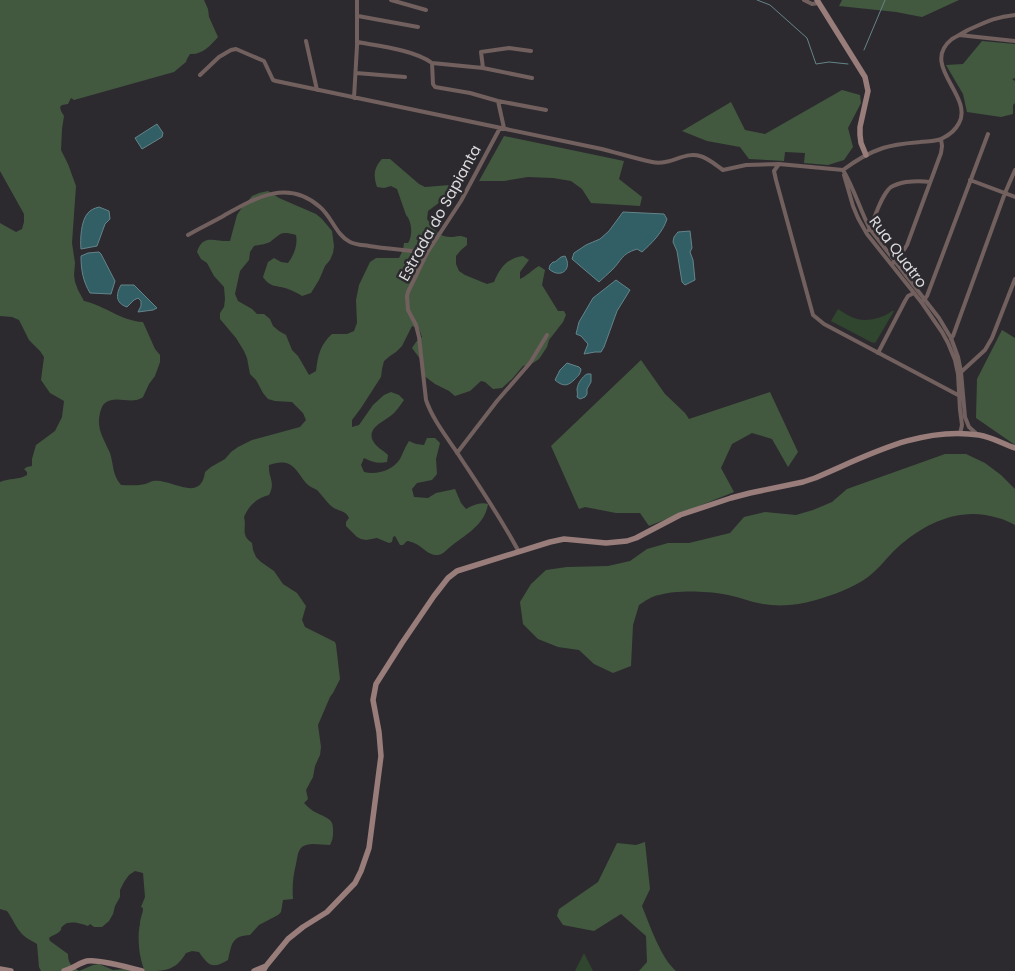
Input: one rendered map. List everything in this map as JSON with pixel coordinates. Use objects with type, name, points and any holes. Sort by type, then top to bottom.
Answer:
[{"type":"main road","points":[[818,2],[865,77],[868,92],[860,127],[860,136],[866,155]]},
{"type":"main road","points":[[254,971],[264,968],[288,939],[327,912],[355,883],[363,867],[368,848],[381,756],[373,700],[376,684],[402,643],[448,578],[457,571],[564,539],[606,543],[627,541],[680,515],[731,498],[803,482],[898,443],[923,437],[978,434],[1015,448]]},
{"type":"main road","points":[[64,971],[91,961],[142,971]]},
{"type":"main road","points":[[0,969],[11,971]]},
{"type":"street","points":[[354,98],[357,0]]},
{"type":"street","points":[[391,0],[426,10]]},
{"type":"street","points":[[804,0],[812,4],[818,2]]},
{"type":"street","points":[[843,170],[855,160],[884,148],[941,139],[953,131],[959,124],[962,116],[960,101],[943,70],[942,54],[945,47],[950,40],[991,19],[1015,15]]},
{"type":"street","points":[[358,16],[418,27]]},
{"type":"street","points":[[959,35],[1005,40],[1015,39]]},
{"type":"street","points":[[306,42],[317,90]]},
{"type":"street","points":[[357,42],[418,55],[432,63],[483,68],[532,78]]},
{"type":"street","points":[[483,68],[481,52],[509,48],[531,52]]},
{"type":"street","name":"Estrada do Sapianta","points":[[200,75],[219,57],[236,49],[264,61],[274,81],[662,163],[693,155],[700,156],[723,170],[746,165],[779,164],[843,170]]},
{"type":"street","points":[[432,63],[433,84],[435,87],[546,110]]},
{"type":"street","points":[[356,73],[404,77]]},
{"type":"street","points":[[498,101],[502,128]]},
{"type":"street","name":"Estrada do Sapianta","points":[[502,128],[461,201],[426,253],[408,292],[407,302],[408,310],[416,325],[419,337],[426,400],[434,417],[507,530],[519,552]]},
{"type":"street","points":[[923,301],[988,134]]},
{"type":"street","points":[[893,263],[907,245],[941,153],[941,139]]},
{"type":"street","points":[[779,164],[774,171],[776,180],[814,315],[824,324],[958,395]]},
{"type":"street","name":"Rua Quatro","points":[[843,170],[852,206],[858,218],[923,301],[939,318],[951,338],[958,356],[965,417],[969,427],[978,434]]},
{"type":"street","points":[[948,343],[1015,170]]},
{"type":"street","points":[[970,180],[1015,197]]},
{"type":"street","points":[[868,232],[884,195],[892,186],[915,181],[930,182]]},
{"type":"street","points":[[188,235],[261,197],[272,193],[286,192],[305,197],[320,207],[342,236],[352,243],[426,253]]},
{"type":"street","name":"Rua Quatro","points":[[893,263],[914,293],[923,301],[948,343],[955,360],[959,373],[958,395],[962,424],[960,434]]},
{"type":"street","points":[[959,373],[985,350],[992,338],[1015,279]]},
{"type":"street","points":[[878,353],[905,301],[908,296],[914,293]]},
{"type":"street","points":[[457,453],[530,364],[547,336]]},
{"type":"green space","points":[[0,0],[204,0],[218,37],[209,47],[198,53],[190,54],[186,62],[174,72],[74,100],[71,98],[68,104],[60,107],[64,116],[61,150],[76,186],[72,243],[75,263],[74,275],[78,290],[84,301],[128,319],[143,322],[155,349],[160,355],[160,362],[155,376],[143,397],[136,400],[109,401],[103,405],[100,413],[100,429],[121,485],[139,485],[160,481],[184,487],[192,488],[198,486],[205,472],[225,459],[238,447],[252,440],[300,427],[306,420],[303,413],[292,402],[268,399],[250,374],[244,351],[220,319],[225,299],[224,287],[197,252],[206,240],[230,241],[237,215],[252,196],[259,193],[268,191],[279,198],[316,214],[332,231],[333,253],[311,293],[302,296],[288,289],[271,285],[263,277],[268,262],[274,258],[288,263],[294,253],[296,235],[284,233],[268,243],[254,246],[250,252],[249,260],[240,271],[235,294],[238,301],[257,314],[264,314],[270,319],[273,326],[286,335],[292,350],[298,356],[309,375],[316,371],[320,351],[332,334],[347,334],[354,331],[357,323],[356,300],[359,285],[370,262],[376,258],[399,258],[404,243],[408,243],[410,240],[411,225],[397,189],[391,186],[377,187],[375,172],[377,165],[382,159],[390,159],[425,187],[450,185],[453,190],[428,211],[427,219],[436,231],[446,237],[460,236],[467,238],[467,245],[456,256],[456,264],[459,271],[487,284],[494,282],[508,261],[523,256],[529,260],[520,272],[520,279],[539,266],[545,270],[542,285],[558,311],[564,311],[566,315],[539,359],[523,366],[502,388],[493,389],[481,381],[470,391],[455,396],[423,375],[421,360],[412,348],[422,337],[419,329],[412,326],[402,346],[384,361],[381,377],[352,420],[352,427],[359,425],[373,405],[384,395],[391,392],[399,395],[404,400],[394,413],[374,428],[372,432],[374,443],[388,455],[387,462],[375,462],[364,458],[361,465],[364,472],[374,473],[393,467],[400,459],[409,441],[424,445],[427,438],[435,438],[440,443],[436,459],[437,474],[432,480],[417,483],[412,489],[414,497],[428,498],[436,493],[455,489],[466,509],[477,504],[488,504],[479,524],[442,554],[431,554],[409,541],[400,545],[395,536],[392,542],[389,543],[377,538],[366,540],[357,537],[346,526],[349,518],[347,515],[330,505],[317,490],[307,484],[292,466],[281,462],[269,465],[272,483],[271,491],[269,495],[254,503],[246,513],[244,517],[246,537],[252,543],[256,557],[274,571],[283,584],[297,593],[306,606],[302,620],[305,627],[335,642],[336,645],[340,679],[318,725],[321,747],[320,755],[313,777],[306,790],[308,799],[304,803],[331,822],[333,836],[330,845],[309,844],[301,848],[298,853],[294,873],[293,899],[283,900],[281,912],[278,915],[259,925],[250,935],[236,939],[233,942],[228,960],[218,965],[211,965],[199,952],[192,951],[186,953],[174,967],[159,971],[145,971],[141,960],[139,941],[140,920],[143,910],[141,907],[145,897],[143,873],[135,871],[129,875],[120,890],[120,897],[113,914],[102,927],[94,927],[90,924],[88,926],[69,923],[49,938],[50,941],[68,954],[70,964],[79,971],[41,971],[37,944],[23,935],[7,911],[0,909],[0,482],[27,475],[24,469],[32,466],[36,445],[55,431],[62,417],[64,401],[50,393],[41,380],[44,357],[29,340],[19,320],[0,316],[0,223],[16,232],[22,229],[24,214],[0,171]]},
{"type":"green space","points":[[842,0],[959,0],[922,17],[896,12],[839,6]]},
{"type":"green space","points":[[982,41],[1015,44],[1015,78],[1012,79],[1015,81],[1013,114],[1001,117],[967,112],[963,94],[946,65],[963,64]]},
{"type":"green space","points":[[842,90],[860,95],[861,103],[848,128],[853,147],[844,160],[828,165],[804,163],[805,153],[785,152],[784,161],[749,159],[740,147],[707,141],[682,131],[731,102],[745,130],[765,134]]},
{"type":"green space","points":[[504,136],[624,161],[619,179],[642,197],[640,206],[591,203],[582,189],[571,181],[553,178],[528,177],[504,181],[479,181]]},
{"type":"green space","points":[[838,309],[847,315],[861,320],[871,320],[894,311],[875,343],[831,321]]},
{"type":"green space","points":[[1002,330],[1015,338],[1015,445],[976,418],[977,379]]},
{"type":"green space","points":[[641,360],[665,394],[689,419],[770,392],[798,452],[788,467],[772,439],[752,433],[732,444],[721,468],[734,492],[649,526],[640,513],[616,513],[585,507],[579,509],[551,446]]},
{"type":"green space","points":[[945,454],[966,454],[985,463],[1015,489],[1015,525],[1002,519],[984,515],[970,514],[944,519],[931,524],[908,539],[872,574],[862,581],[836,593],[803,603],[770,605],[728,595],[699,592],[673,592],[654,596],[639,605],[633,625],[631,666],[613,673],[594,664],[579,650],[558,647],[538,639],[523,624],[520,602],[531,584],[546,570],[567,567],[608,566],[630,561],[647,549],[668,543],[689,543],[730,533],[744,517],[765,512],[796,515],[832,502],[847,489]]},
{"type":"green space","points":[[645,842],[650,889],[642,906],[665,958],[676,971],[639,971],[647,962],[646,936],[621,914],[594,931],[563,925],[557,916],[559,909],[598,882],[617,843],[636,845]]},
{"type":"green space","points":[[584,953],[593,971],[575,971]]},
{"type":"green space","points":[[99,964],[113,970],[126,969],[135,971],[79,971]]},
{"type":"water","points":[[157,124],[163,133],[162,137],[142,149],[135,138]]},
{"type":"water","points":[[99,207],[109,211],[110,219],[105,224],[97,246],[81,249],[84,220],[90,211]]},
{"type":"water","points":[[623,212],[664,214],[667,219],[660,233],[646,249],[642,252],[637,249],[628,253],[599,282],[572,259],[574,253],[600,239],[609,231]]},
{"type":"water","points":[[690,231],[692,248],[690,252],[693,260],[695,280],[685,285],[682,282],[677,251],[673,242],[678,232]]},
{"type":"water","points":[[99,252],[115,281],[111,294],[90,293],[84,280],[81,256]]},
{"type":"water","points":[[565,256],[567,265],[564,272],[557,273],[549,269],[553,262]]},
{"type":"water","points":[[616,280],[630,290],[617,311],[601,352],[584,354],[588,344],[581,336],[576,334],[579,322],[593,298]]},
{"type":"water","points":[[121,285],[134,285],[157,308],[138,312],[141,301],[138,298],[127,307],[123,305],[118,298]]},
{"type":"water","points":[[567,363],[581,369],[574,380],[564,385],[555,380],[560,370]]},
{"type":"water","points":[[587,374],[591,374],[591,382],[587,389],[587,394],[580,399],[577,397],[577,389],[579,382]]},
{"type":"waterway","points":[[757,0],[770,5],[807,38],[816,64],[829,62],[848,64]]},
{"type":"waterway","points":[[864,50],[885,0]]}]
